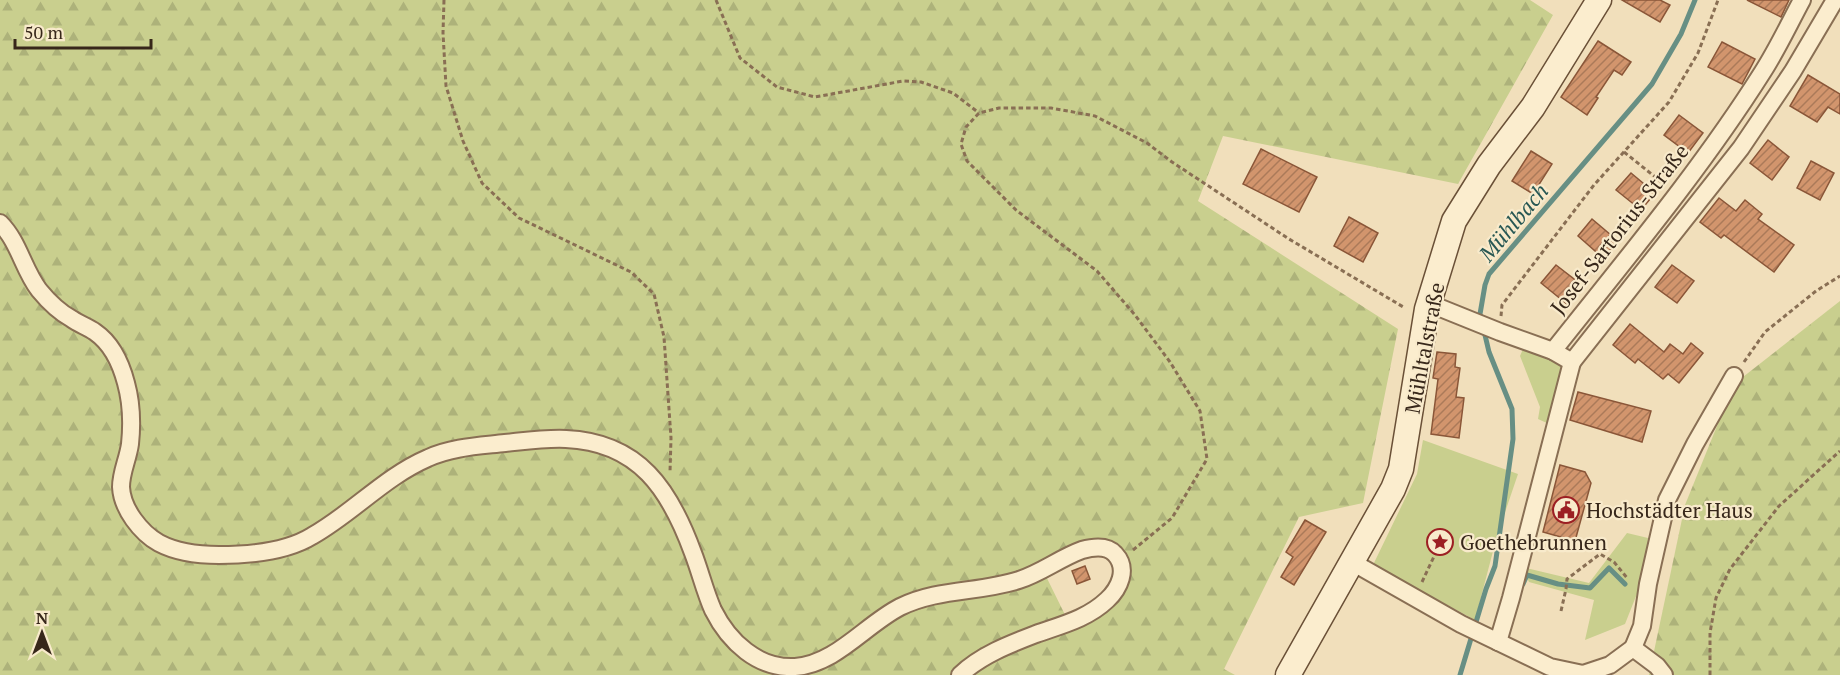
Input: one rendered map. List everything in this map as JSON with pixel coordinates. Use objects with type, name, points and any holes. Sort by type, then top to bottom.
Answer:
[{"type":"main road","name":"Mühltalstraße","points":[[1288,675],[1393,489],[1401,469],[1427,311],[1454,221],[1489,165],[1533,107],[1599,0]]},
{"type":"street","name":"Josef-Sartorius-Straße","points":[[1553,351],[1677,194],[1720,135],[1763,71],[1802,0]]},
{"type":"street","points":[[1498,642],[1512,598],[1572,362],[1741,148],[1793,71],[1835,0]]},
{"type":"street","points":[[1720,135],[1741,148]]},
{"type":"street","points":[[0,223],[12,235],[32,279],[41,292],[64,315],[92,329],[104,339],[112,351],[126,384],[130,408],[130,443],[121,486],[123,497],[129,511],[144,532],[172,549],[198,554],[229,555],[252,553],[294,544],[319,532],[381,484],[433,455],[472,447],[549,438],[592,442],[611,447],[631,457],[644,467],[669,498],[691,547],[713,610],[740,647],[758,660],[777,667],[805,665],[830,656],[896,609],[921,598],[1019,580],[1083,550],[1109,549],[1120,561],[1121,580],[1112,596],[1103,604],[1075,621],[1007,645],[979,660],[960,675]]},
{"type":"street","points":[[1427,311],[1470,320],[1553,351],[1572,362]]},
{"type":"street","points":[[1352,562],[1461,624],[1550,668],[1583,674],[1610,665],[1633,648],[1642,626],[1648,584],[1667,500],[1695,444],[1734,376]]},
{"type":"street","points":[[1633,648],[1657,666],[1664,675]]},
{"type":"path","points":[[444,0],[446,86],[463,141],[482,183],[519,218],[631,272],[654,294],[664,337],[671,438],[669,498]]},
{"type":"path","points":[[716,0],[740,58],[777,87],[815,97],[903,81],[921,82],[953,93],[980,113]]},
{"type":"path","points":[[1498,332],[1502,305],[1594,185],[1669,102],[1698,53],[1718,0]]},
{"type":"path","points":[[1120,561],[1172,518],[1207,459],[1200,411],[1170,362],[1135,315],[1097,271],[1016,210],[967,161],[961,144],[966,127],[980,113],[999,108],[1051,108],[1095,116],[1147,143],[1289,239],[1427,311]]},
{"type":"path","points":[[1624,152],[1677,194]]},
{"type":"path","points":[[1734,376],[1765,332],[1816,291],[1840,276]]},
{"type":"path","points":[[1710,675],[1710,633],[1716,598],[1730,569],[1779,506],[1840,451]]},
{"type":"path","points":[[1415,597],[1437,550]]},
{"type":"path","points":[[1561,611],[1566,579],[1600,554],[1614,562],[1628,579]]},
{"type":"green space","points":[[0,0],[1530,0],[1553,15],[1458,184],[1223,136],[1198,201],[1398,329],[1363,503],[1299,517],[1224,669],[1235,675],[0,675]],"holes":[[[1108,540],[1120,547],[1128,558],[1130,576],[1127,587],[1122,597],[1114,605],[1072,629],[1039,562],[1080,542]]]},
{"type":"green space","points":[[1840,301],[1840,675],[1649,675],[1685,505],[1734,384]]},
{"type":"green space","points":[[1523,349],[1560,361],[1566,368],[1549,424],[1538,419],[1540,407],[1520,356]]},
{"type":"green space","points":[[1423,440],[1518,474],[1497,536],[1475,620],[1373,565],[1417,474]]},
{"type":"green space","points":[[1627,533],[1648,538],[1644,576],[1625,624],[1585,640],[1594,600],[1529,582],[1522,567],[1589,583]]},
{"type":"building","points":[[1622,0],[1660,0],[1670,5],[1660,22]]},
{"type":"building","points":[[1747,0],[1789,0],[1781,17]]},
{"type":"building","points":[[1598,41],[1631,62],[1622,75],[1614,70],[1587,115],[1561,97]]},
{"type":"building","points":[[1722,42],[1755,59],[1742,84],[1708,67]]},
{"type":"building","points":[[1808,75],[1840,94],[1840,114],[1828,107],[1817,122],[1790,106]]},
{"type":"building","points":[[1679,115],[1703,133],[1688,153],[1664,135]]},
{"type":"building","points":[[1768,140],[1789,157],[1772,180],[1750,163]]},
{"type":"building","points":[[1261,149],[1317,177],[1299,212],[1243,184]]},
{"type":"building","points":[[1531,151],[1552,164],[1533,194],[1512,181]]},
{"type":"building","points":[[1811,161],[1834,173],[1820,200],[1797,188]]},
{"type":"building","points":[[1631,173],[1655,193],[1641,210],[1616,190]]},
{"type":"building","points":[[1719,198],[1736,211],[1745,200],[1762,214],[1758,219],[1794,245],[1774,272],[1724,235],[1721,238],[1700,222]]},
{"type":"building","points":[[1349,217],[1378,233],[1363,262],[1334,246]]},
{"type":"building","points":[[1592,219],[1618,241],[1603,258],[1578,236]]},
{"type":"building","points":[[1556,265],[1583,286],[1568,305],[1541,283]]},
{"type":"building","points":[[1672,265],[1694,281],[1677,303],[1655,287]]},
{"type":"building","points":[[1630,324],[1664,352],[1670,344],[1683,354],[1691,343],[1703,353],[1679,383],[1668,374],[1663,379],[1638,359],[1635,363],[1613,345]]},
{"type":"building","points":[[1437,352],[1456,354],[1455,367],[1460,368],[1456,397],[1464,398],[1459,438],[1431,434],[1438,379],[1433,378]]},
{"type":"building","points":[[1578,392],[1651,411],[1642,442],[1570,420]]},
{"type":"building","name":"Hochstädter Haus","points":[[1560,465],[1585,472],[1591,483],[1575,541],[1543,532]]},
{"type":"building","points":[[1305,520],[1326,532],[1294,585],[1281,577],[1293,557],[1286,552]]},
{"type":"building","points":[[1085,566],[1090,579],[1077,584],[1072,571]]},
{"type":"waterway","name":"Mühlbach","points":[[1460,675],[1495,566],[1513,439],[1512,409],[1489,352],[1480,314],[1485,285],[1489,274],[1652,84],[1681,34],[1695,0]]},
{"type":"waterway","points":[[1523,584],[1527,575],[1558,584],[1590,588],[1609,568],[1625,584]]},
{"type":"place","name":"Hochstädter Haus","points":[[1566,510]]},
{"type":"place","name":"Goethebrunnen","points":[[1440,542]]}]
